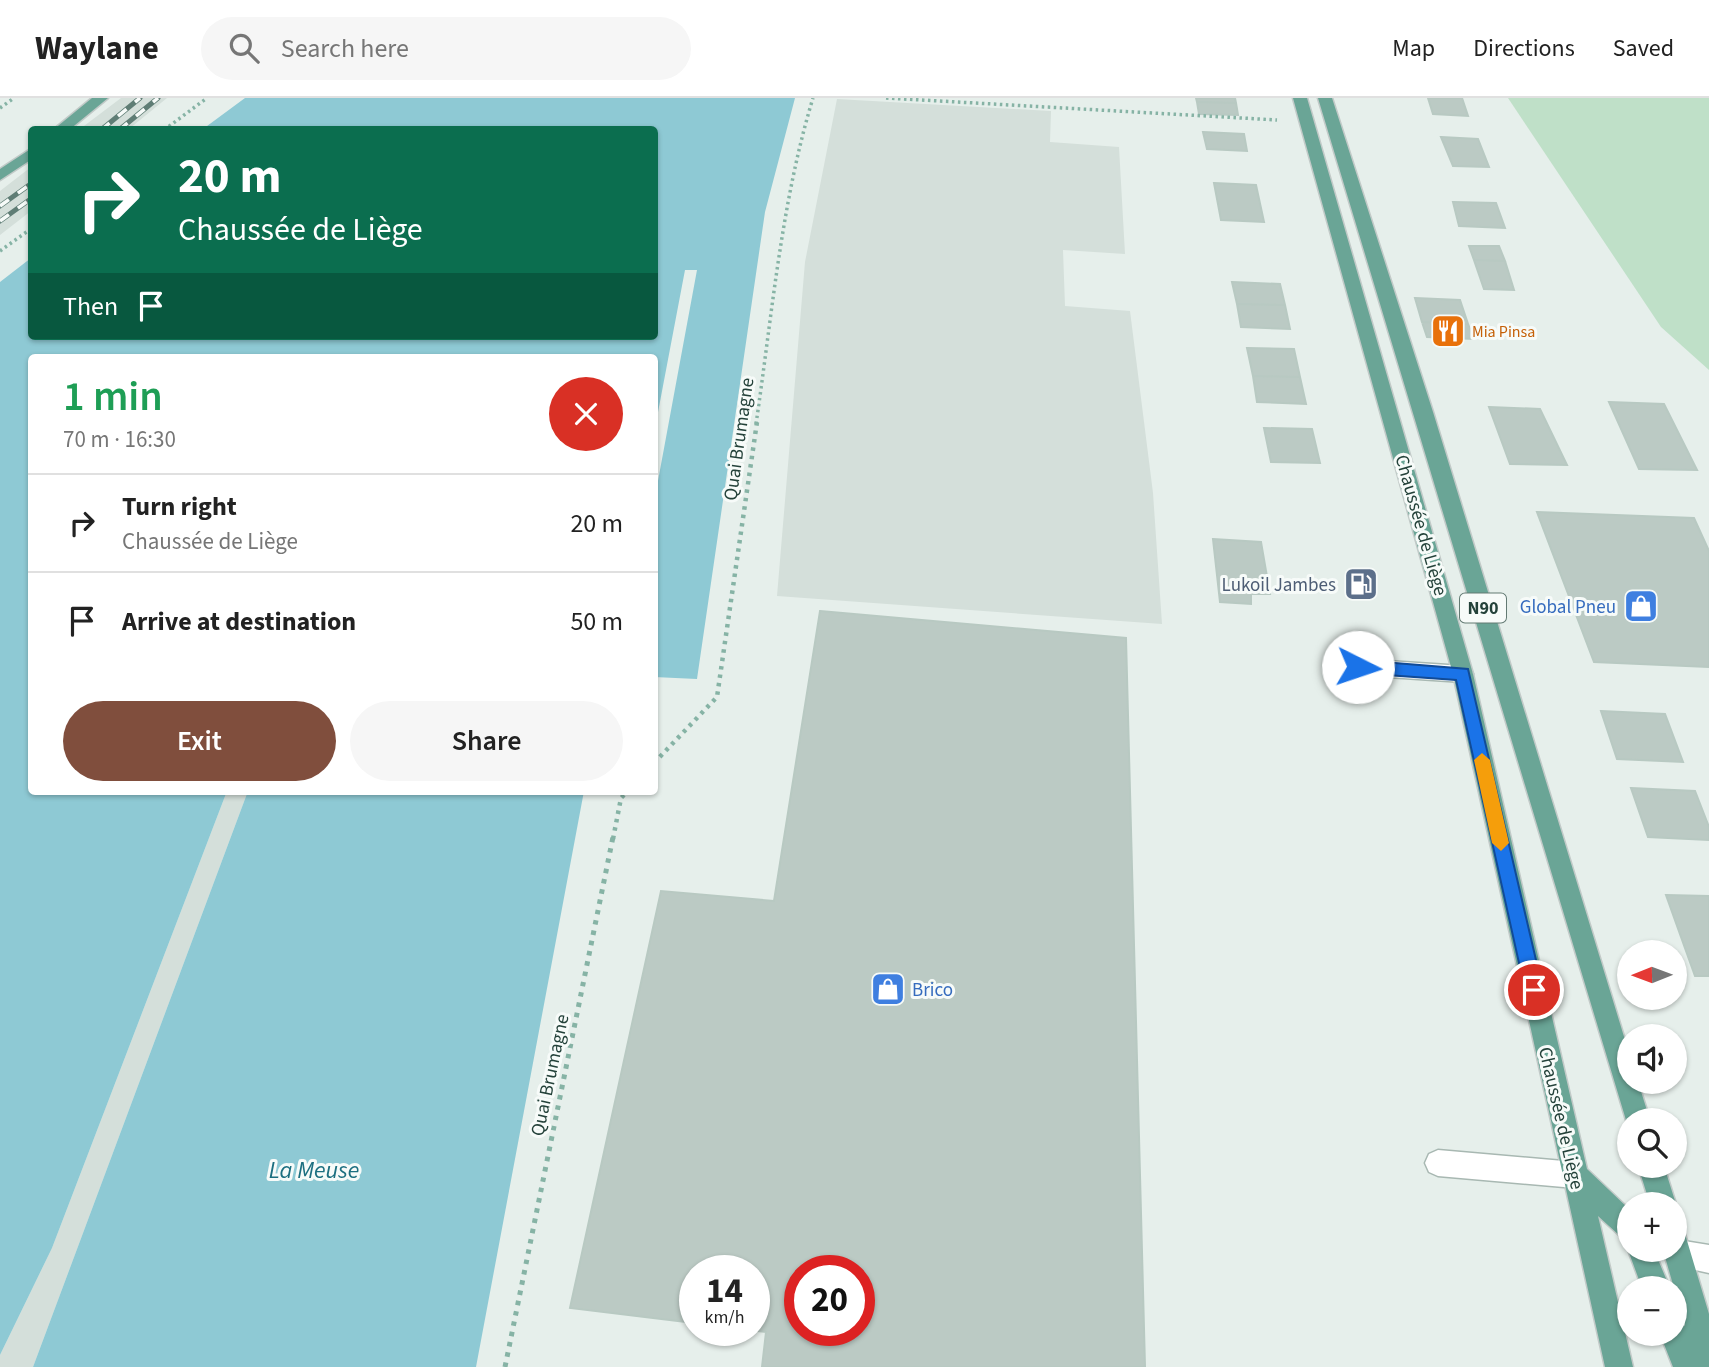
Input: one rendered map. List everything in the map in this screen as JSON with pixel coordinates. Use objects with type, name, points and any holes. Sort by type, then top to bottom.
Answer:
[{"type":"main road","points":[[65,126],[101,98]]},
{"type":"main road","name":"Chaussée de Liège","points":[[1300,98],[1463,674],[1619,1367]]},
{"type":"main road","name":"Chaussée de Liège","points":[[1325,98],[1424,412],[1633,1108]]},
{"type":"main road","points":[[0,176],[28,155]]},
{"type":"main road","points":[[1575,1175],[1617,1215]]},
{"type":"main road","points":[[1680,1262],[1709,1362]]},
{"type":"main road","points":[[1679,1346],[1687,1367]]},
{"type":"street","points":[[1358,667],[1463,674]]},
{"type":"street","points":[[1438,1163],[1575,1175]]},
{"type":"street","points":[[1687,1252],[1709,1259]]},
{"type":"path","points":[[0,108],[14,98]]},
{"type":"path","points":[[169,126],[207,98]]},
{"type":"path","name":"Quai Brumagne","points":[[658,759],[717,697],[785,225],[800,141],[813,98]]},
{"type":"path","points":[[886,98],[1307,122]]},
{"type":"path","points":[[0,251],[28,231]]},
{"type":"path","name":"Quai Brumagne","points":[[505,1367],[621,798],[624,795]]},
{"type":"shaded area","points":[[121,98],[167,98],[133,126],[84,126]]},
{"type":"shaded area","points":[[837,99],[1051,111],[1050,142],[1119,147],[1125,254],[1063,250],[1065,306],[1130,311],[1153,493],[1162,624],[777,596],[805,262]]},
{"type":"shaded area","points":[[28,169],[28,213],[0,235],[0,191]]},
{"type":"shaded area","points":[[225,795],[247,795],[33,1367],[0,1367],[0,1355],[52,1248]]},
{"type":"green space","points":[[1508,98],[1709,98],[1709,370],[1661,327]]},
{"type":"water","points":[[245,98],[795,98],[765,212],[697,679],[658,677],[658,481],[697,270],[685,270],[658,412],[658,354],[28,354],[28,795],[225,795],[52,1248],[0,1355],[0,282],[28,260],[28,340],[658,340],[658,126],[207,126]]},
{"type":"water","name":"La Meuse","points":[[247,795],[583,795],[476,1367],[33,1367]]},
{"type":"building","points":[[1196,98],[1235,98],[1236,103],[1197,102]]},
{"type":"building","points":[[1428,98],[1462,98],[1468,116],[1433,114]]},
{"type":"building","points":[[1197,102],[1236,103],[1238,115],[1199,114]]},
{"type":"building","points":[[1203,132],[1244,134],[1247,151],[1207,149]]},
{"type":"building","points":[[1441,137],[1478,139],[1489,167],[1453,166]]},
{"type":"building","points":[[1214,183],[1256,185],[1264,222],[1221,220]]},
{"type":"building","points":[[1453,202],[1496,203],[1505,228],[1459,226]]},
{"type":"building","points":[[1469,246],[1499,246],[1505,261],[1474,260]]},
{"type":"building","points":[[1474,260],[1505,261],[1514,290],[1484,289]]},
{"type":"building","points":[[1232,282],[1280,284],[1285,305],[1237,304]]},
{"type":"building","points":[[1415,298],[1460,300],[1468,324],[1422,322]]},
{"type":"building","points":[[1237,304],[1285,305],[1290,329],[1241,327]]},
{"type":"building","name":"Mia Pinsa","points":[[1422,322],[1468,324],[1474,339],[1427,337]]},
{"type":"building","points":[[1247,348],[1294,349],[1300,377],[1253,376]]},
{"type":"building","points":[[1253,376],[1300,377],[1306,404],[1257,402]]},
{"type":"building","points":[[1609,402],[1664,404],[1697,470],[1639,469]]},
{"type":"building","points":[[1489,407],[1540,409],[1567,465],[1510,464]]},
{"type":"building","points":[[1264,428],[1312,429],[1320,463],[1271,462]]},
{"type":"building","name":"Global Pneu","points":[[1537,512],[1694,518],[1709,551],[1709,667],[1594,662]]},
{"type":"building","points":[[1213,539],[1261,542],[1270,594],[1251,594],[1251,604],[1220,602]]},
{"type":"building","name":"Brico","points":[[820,611],[1126,638],[1145,1367],[762,1367],[764,1346],[770,1346],[770,1255],[679,1255],[679,1321],[570,1308],[661,891],[774,901]]},
{"type":"building","points":[[1601,711],[1665,714],[1683,762],[1617,759]]},
{"type":"building","points":[[1631,788],[1695,791],[1709,827],[1709,840],[1648,837]]},
{"type":"building","points":[[1666,895],[1709,896],[1709,976],[1695,976],[1687,954],[1687,940],[1682,940]]},
{"type":"railway","points":[[106,126],[140,98]]},
{"type":"railway","points":[[124,126],[158,98]]},
{"type":"railway","points":[[0,206],[28,186]]},
{"type":"railway","points":[[0,221],[28,201]]},
{"type":"slow traffic","points":[[1482,760],[1501,843]]},
{"type":"place","name":"Mia Pinsa","points":[[1448,331]]},
{"type":"place","name":"Lukoil Jambes","points":[[1361,584]]},
{"type":"place","name":"Global Pneu","points":[[1641,606]]},
{"type":"place","name":"Brico","points":[[888,989]]},
{"type":"route","points":[[1358,667],[1463,674],[1534,990]]}]
